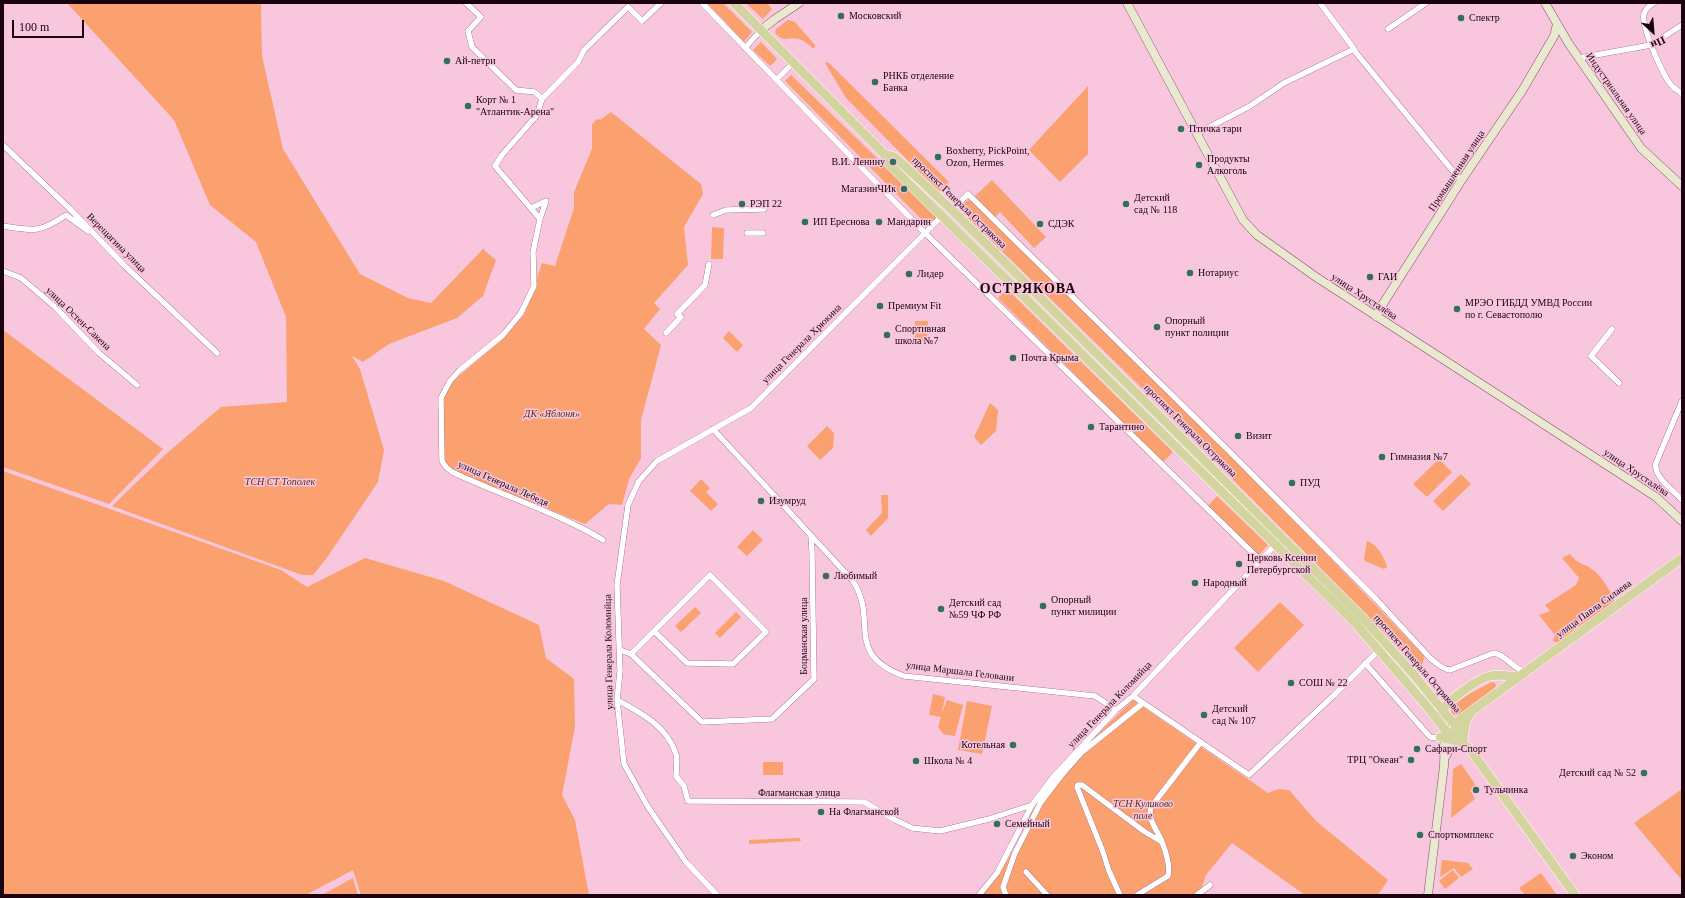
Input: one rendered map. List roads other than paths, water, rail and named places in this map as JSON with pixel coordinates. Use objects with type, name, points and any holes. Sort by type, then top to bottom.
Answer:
[{"type":"main road","name":"проспект Генерала Острякова","points":[[734,3],[884,154],[889,164],[1354,622],[1426,705],[1446,733],[1463,742],[1575,895]]},
{"type":"main road","points":[[762,30],[775,19],[799,3]]},
{"type":"main road","name":"улица Хрусталёва","points":[[1127,3],[1244,220],[1257,235],[1290,260],[1656,498],[1682,521]]},
{"type":"main road","name":"Индустриальная улица","points":[[1545,3],[1569,44],[1641,148],[1682,186]]},
{"type":"main road","name":"Промышленная улица","points":[[1377,317],[1379,310],[1461,181],[1522,92],[1554,36],[1557,24]]},
{"type":"main road","points":[[1554,36],[1562,38],[1569,44]]},
{"type":"main road","name":"проспект Генерала Острякова","points":[[884,154],[894,157],[952,210],[1363,618],[1414,675],[1442,710],[1446,733]]},
{"type":"main road","name":"улица Павла Силаева","points":[[1446,733],[1474,708],[1498,690],[1521,675],[1682,558]]},
{"type":"main road","points":[[1442,710],[1448,702],[1489,676],[1521,675]]},
{"type":"main road","points":[[1489,676],[1497,681],[1499,686],[1498,690]]},
{"type":"main road","points":[[1463,742],[1465,723],[1474,708]]},
{"type":"main road","points":[[1428,895],[1444,766],[1446,733],[1463,742]]},
{"type":"main road","points":[[1444,766],[1450,748],[1463,742]]},
{"type":"street","points":[[466,3],[481,17],[468,31],[472,47],[516,90],[534,92],[542,99]]},
{"type":"street","points":[[540,219],[495,166],[502,155],[537,115],[542,99],[578,62],[584,50],[628,7],[642,21],[661,3]]},
{"type":"street","points":[[702,3],[925,233],[1260,560]]},
{"type":"street","points":[[1320,3],[1354,49],[1461,181]]},
{"type":"street","points":[[1388,29],[1426,3]]},
{"type":"street","points":[[1654,3],[1647,5],[1644,16],[1651,45],[1655,56],[1672,86],[1682,94]]},
{"type":"street","points":[[1579,58],[1651,45],[1682,25]]},
{"type":"street","points":[[745,48],[762,30]]},
{"type":"street","points":[[1198,134],[1250,106],[1284,83],[1354,49]]},
{"type":"street","points":[[776,80],[793,63]]},
{"type":"street","name":"Верещагина улица","points":[[3,145],[217,353]]},
{"type":"street","points":[[952,210],[968,194],[1229,451],[1376,599],[1430,658],[1443,669],[1450,670],[1494,653],[1507,660],[1521,675]]},
{"type":"street","name":"улица Генерала Лебедя","points":[[531,208],[546,201],[540,219],[533,252],[534,286],[521,313],[502,336],[460,370],[450,381],[441,398],[442,461],[452,472],[562,520],[603,540]]},
{"type":"street","points":[[713,215],[726,210],[764,209]]},
{"type":"street","points":[[3,226],[27,230],[41,230],[66,216],[101,241]]},
{"type":"street","name":"улица Генерала Хрюкина","points":[[656,461],[751,408],[942,216]]},
{"type":"street","points":[[746,233],[763,233]]},
{"type":"street","points":[[666,333],[681,317],[677,314],[705,285],[709,264]]},
{"type":"street","name":"улица Остен-Сакена","points":[[3,271],[21,278],[33,288],[55,307],[99,353],[137,385]]},
{"type":"street","points":[[1612,329],[1591,356],[1619,383]]},
{"type":"street","points":[[1682,401],[1656,463],[1656,469],[1658,474],[1682,500]]},
{"type":"street","name":"улица Маршала Геловани","points":[[713,430],[853,581],[857,587],[862,607],[868,649],[874,658],[892,672],[904,676],[933,680],[1095,696],[1116,710]]},
{"type":"street","name":"улица Генерала Коломийца","points":[[656,461],[639,481],[628,505],[617,585],[620,650],[620,671],[617,700],[624,764],[648,807],[686,862],[717,895]]},
{"type":"street","name":"Боцманская улица","points":[[631,654],[702,722],[772,719],[814,679],[811,535]]},
{"type":"street","name":"улица Генерала Коломийца","points":[[979,895],[996,873],[1032,805],[1053,777],[1116,710],[1133,696],[1276,544]]},
{"type":"street","points":[[620,650],[631,654],[654,631],[710,575],[766,632],[733,664],[719,664],[687,663],[654,631]]},
{"type":"street","name":"проспект Генерала Острякова","points":[[1201,742],[1249,775],[1333,696],[1378,651]]},
{"type":"street","points":[[1366,663],[1430,737],[1435,739],[1446,733]]},
{"type":"street","points":[[1133,696],[1201,742],[1150,807],[1149,815],[1162,842],[1169,871],[1168,876],[1137,895]]},
{"type":"street","name":"Флагманская улица","points":[[617,700],[646,716],[669,740],[676,755],[676,776],[684,786],[688,801],[864,802],[912,828],[940,831],[989,819],[1032,805]]},
{"type":"street","points":[[1006,895],[1003,887],[1015,853],[1041,802],[1082,752],[1143,703]]},
{"type":"street","points":[[1120,895],[1109,871],[1104,852],[1077,788],[1078,785],[1082,785],[1145,832],[1162,842]]},
{"type":"street","points":[[1026,872],[1047,895]]},
{"type":"street","points":[[1197,895],[1210,884]]},
{"type":"place","name":"Московский","points":[[841,16]]},
{"type":"place","name":"Спектр","points":[[1461,18]]},
{"type":"place","name":"Ай-петри","points":[[447,61]]},
{"type":"place","name":"РНКБ отделение Банка","points":[[875,82]]},
{"type":"place","name":"Корт № 1 \"Атлантик-Арена\"","points":[[468,106]]},
{"type":"place","name":"Птичка тари","points":[[1181,129]]},
{"type":"place","name":"Boxberry, PickPoint, Ozon, Hermes","points":[[938,157]]},
{"type":"place","name":"В.И. Ленину","points":[[893,162]]},
{"type":"place","name":"Продукты Алкоголь","points":[[1199,165]]},
{"type":"place","name":"МагазинЧИк","points":[[904,189]]},
{"type":"place","name":"РЭП 22","points":[[742,204]]},
{"type":"place","name":"Детский сад № 118","points":[[1126,204]]},
{"type":"place","name":"ИП Ереснова","points":[[805,222]]},
{"type":"place","name":"Мандарин","points":[[879,222]]},
{"type":"place","name":"СДЭК","points":[[1040,224]]},
{"type":"place","name":"Нотариус","points":[[1190,273]]},
{"type":"place","name":"Лидер","points":[[909,274]]},
{"type":"place","name":"ГАИ","points":[[1370,277]]},
{"type":"place","name":"Премиум Fit","points":[[880,306]]},
{"type":"place","name":"МРЭО ГИБДД УМВД России по г. Севастополю","points":[[1457,309]]},
{"type":"place","name":"Опорный пункт полиции","points":[[1157,327]]},
{"type":"place","name":"Спортивная школа №7","points":[[887,335]]},
{"type":"place","name":"Почта Крыма","points":[[1013,358]]},
{"type":"place","name":"Тарантино","points":[[1091,427]]},
{"type":"place","name":"Визит","points":[[1238,436]]},
{"type":"place","name":"Гимназия №7","points":[[1382,457]]},
{"type":"place","name":"ПУД","points":[[1292,483]]},
{"type":"place","name":"Изумруд","points":[[761,501]]},
{"type":"place","name":"Церковь Ксении Петербургской","points":[[1239,564]]},
{"type":"place","name":"Любимый","points":[[826,576]]},
{"type":"place","name":"Народный","points":[[1195,583]]},
{"type":"place","name":"Опорный пункт милиции","points":[[1043,606]]},
{"type":"place","name":"Детский сад №59 ЧФ РФ","points":[[941,609]]},
{"type":"place","name":"СОШ № 22","points":[[1291,683]]},
{"type":"place","name":"Детский сад № 107","points":[[1204,715]]},
{"type":"place","name":"Котельная","points":[[1013,745]]},
{"type":"place","name":"Сафари-Спорт","points":[[1417,749]]},
{"type":"place","name":"ТРЦ \"Океан\"","points":[[1411,760]]},
{"type":"place","name":"Школа № 4","points":[[916,761]]},
{"type":"place","name":"Детский сад № 52","points":[[1644,773]]},
{"type":"place","name":"Тульчинка","points":[[1476,790]]},
{"type":"place","name":"На Флагманской","points":[[821,812]]},
{"type":"place","name":"Семейный","points":[[997,824]]},
{"type":"place","name":"Спорткомплекс","points":[[1420,835]]},
{"type":"place","name":"Эконом","points":[[1573,856]]},
{"type":"district","name":"ОСТРЯКОВА","points":[[1028,289]]},
{"type":"park label","name":"ДК «Яблоня»","points":[[552,414]]},
{"type":"park label","name":"ТСН СТ Тополек","points":[[280,482]]},
{"type":"park label","name":"ТСН Куликово поле","points":[[1143,810]]}]
